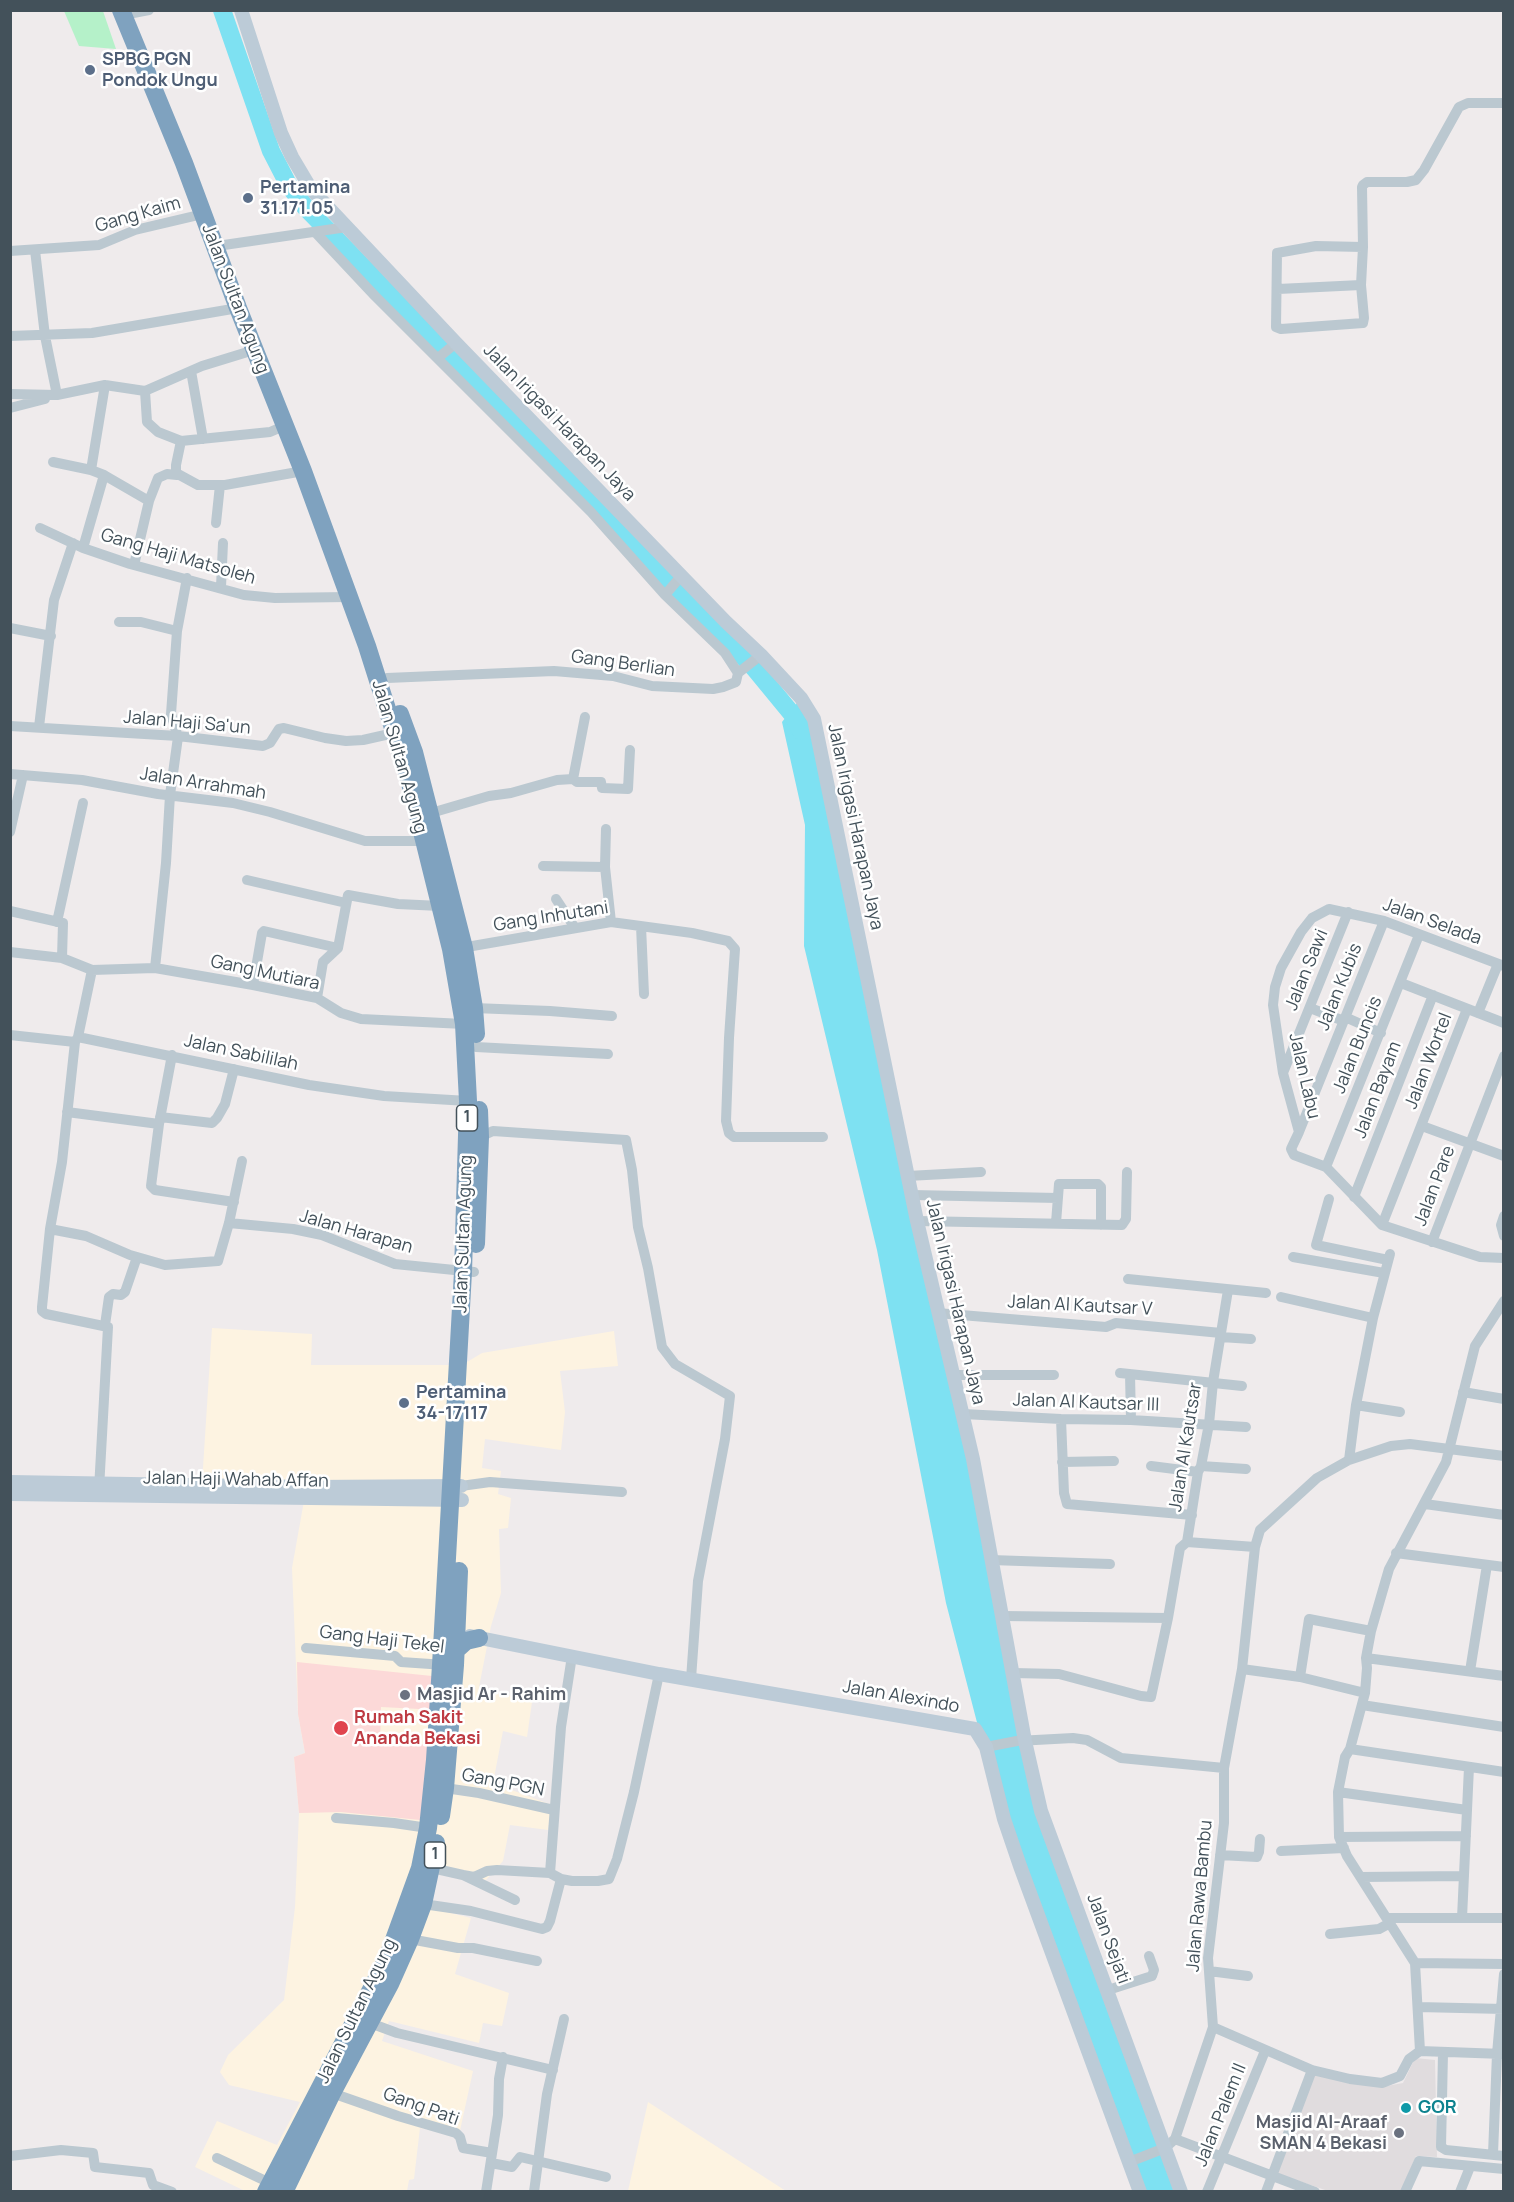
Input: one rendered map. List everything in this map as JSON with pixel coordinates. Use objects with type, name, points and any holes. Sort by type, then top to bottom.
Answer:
[{"type":"highway","name":"Jalan Sultan Agung","points":[[133,12],[158,98],[207,213],[224,245],[284,426],[303,471],[367,646],[408,775],[440,906],[458,949],[468,1101],[469,1272]]},
{"type":"highway","name":"Jalan Sultan Agung","points":[[207,213],[238,308],[311,465],[414,752],[431,813],[458,949],[474,1008],[480,1137],[469,1272],[456,1492],[445,1788],[432,1868],[423,1904],[410,1939],[370,2024],[332,2093],[274,2189]]},
{"type":"highway","points":[[451,1645],[479,1638]]},
{"type":"highway","name":"Jalan Sultan Agung","points":[[274,2189],[387,1959],[420,1868],[428,1828],[451,1645]]},
{"type":"street","name":"Jalan Irigasi Harapan Jaya","points":[[241,10],[281,133],[311,189],[446,351],[604,499],[801,698],[814,719],[917,1221],[937,1313],[963,1414],[1003,1616],[1021,1741]]},
{"type":"street","points":[[1363,247],[1316,246],[1280,250],[1275,255],[1278,289],[1276,327],[1281,329],[1363,323],[1361,285],[1363,247],[1362,187],[1364,183],[1416,180],[1424,170],[1459,107],[1468,103],[1503,103]]},
{"type":"street","name":"Gang Kaim","points":[[10,251],[99,245],[135,230],[207,213]]},
{"type":"street","points":[[224,245],[343,228]]},
{"type":"street","points":[[320,231],[375,296],[446,351],[667,592],[743,670],[759,657]]},
{"type":"street","points":[[35,250],[45,336],[57,395]]},
{"type":"street","points":[[1278,289],[1361,285]]},
{"type":"street","points":[[10,336],[92,333],[238,308]]},
{"type":"street","points":[[10,408],[105,385],[146,391],[191,370],[261,358]]},
{"type":"street","points":[[191,370],[202,438]]},
{"type":"street","points":[[91,470],[105,385]]},
{"type":"street","points":[[146,391],[147,422],[162,434],[181,441],[270,432],[284,426]]},
{"type":"street","points":[[10,394],[57,395]]},
{"type":"street","points":[[177,475],[176,465],[181,441]]},
{"type":"street","points":[[53,462],[104,475],[149,501]]},
{"type":"street","points":[[134,565],[149,501],[158,478],[167,474],[177,475],[198,485],[220,485],[303,471]]},
{"type":"street","points":[[39,727],[54,600],[78,545],[104,475]]},
{"type":"street","points":[[216,523],[220,485]]},
{"type":"street","points":[[593,511],[604,499]]},
{"type":"street","name":"Gang Haji Matsoleh","points":[[40,528],[78,545],[134,565],[244,594],[274,598],[348,597]]},
{"type":"street","points":[[221,587],[223,543]]},
{"type":"street","points":[[667,592],[681,577]]},
{"type":"street","points":[[155,968],[166,863],[170,795],[178,736],[171,714],[177,631],[187,578]]},
{"type":"street","points":[[119,622],[141,622],[177,631]]},
{"type":"street","points":[[10,628],[51,636]]},
{"type":"street","name":"Gang Berlian","points":[[387,678],[554,671],[614,676],[652,686],[712,689],[736,682],[743,670]]},
{"type":"street","points":[[573,779],[585,717]]},
{"type":"street","name":"Jalan Haji Sa'un","points":[[10,726],[178,736],[263,746],[270,743],[279,729],[284,728],[349,741],[394,733]]},
{"type":"street","points":[[431,813],[557,780],[573,779],[577,783],[601,782],[602,788],[625,789],[629,786],[630,750]]},
{"type":"street","name":"Jalan Arrahmah","points":[[10,774],[82,780],[253,807],[365,841],[423,841]]},
{"type":"street","points":[[10,832],[22,775]]},
{"type":"street","points":[[57,922],[83,802]]},
{"type":"street","points":[[606,829],[605,867],[611,922]]},
{"type":"street","points":[[543,866],[605,867]]},
{"type":"street","points":[[247,880],[346,903]]},
{"type":"street","points":[[317,998],[323,962],[338,948],[348,895],[391,903],[440,906]]},
{"type":"street","points":[[556,899],[575,928]]},
{"type":"street","name":"Jalan Labu","points":[[1348,912],[1329,909],[1312,918],[1301,932],[1281,968],[1273,995],[1283,1073],[1299,1132],[1291,1149],[1294,1155],[1326,1167],[1382,1225],[1480,1257],[1503,1258]]},
{"type":"street","points":[[10,911],[63,923],[62,958]]},
{"type":"street","name":"Jalan Selada","points":[[1348,912],[1384,921],[1501,965]]},
{"type":"street","name":"Jalan Sawi","points":[[1283,1073],[1348,912]]},
{"type":"street","name":"Jalan Kubis","points":[[1299,1132],[1384,921]]},
{"type":"street","name":"Gang Inhutani","points":[[458,949],[611,922],[692,933],[728,941],[735,950],[726,1122],[729,1133],[734,1137],[822,1137]]},
{"type":"street","points":[[641,926],[644,994]]},
{"type":"street","points":[[253,985],[263,932],[267,931],[338,948]]},
{"type":"street","name":"Jalan Buncis","points":[[1326,1167],[1419,934]]},
{"type":"street","points":[[10,952],[62,958],[92,970],[76,1040],[62,1162],[50,1229],[42,1311],[46,1314],[105,1325],[109,1330],[98,1490]]},
{"type":"street","points":[[1478,1013],[1501,965]]},
{"type":"street","name":"Gang Mutiara","points":[[92,970],[155,968],[317,998],[341,1013],[362,1019],[464,1024]]},
{"type":"street","points":[[1401,983],[1503,1023]]},
{"type":"street","name":"Jalan Bayam","points":[[1354,1197],[1433,995]]},
{"type":"street","points":[[474,1008],[612,1016]]},
{"type":"street","points":[[1310,1008],[1381,1033]]},
{"type":"street","name":"Jalan Wortel","points":[[1382,1225],[1467,1009]]},
{"type":"street","name":"Jalan Sabililah","points":[[10,1035],[76,1040],[172,1055],[309,1084],[374,1094],[468,1101]]},
{"type":"street","points":[[476,1047],[608,1054]]},
{"type":"street","points":[[172,1055],[159,1120],[150,1182],[152,1188],[234,1202]]},
{"type":"street","name":"Jalan Pare","points":[[1432,1242],[1503,1056]]},
{"type":"street","points":[[67,1112],[212,1123],[225,1104],[234,1069]]},
{"type":"street","name":"Jalan Wortel","points":[[1422,1126],[1470,1143]]},
{"type":"street","points":[[480,1137],[493,1131],[621,1138],[628,1142],[638,1227],[662,1347],[675,1364],[730,1396],[725,1439],[698,1581],[691,1679]]},
{"type":"street","name":"Jalan Pare","points":[[1470,1143],[1503,1156]]},
{"type":"street","points":[[50,1229],[86,1236],[137,1257],[169,1265],[218,1261],[229,1223],[242,1161]]},
{"type":"street","points":[[908,1176],[981,1172]]},
{"type":"street","points":[[917,1221],[1122,1225],[1125,1223],[1127,1172]]},
{"type":"street","points":[[1056,1223],[1060,1183],[1101,1187],[1101,1225]]},
{"type":"street","points":[[912,1195],[1058,1198]]},
{"type":"street","points":[[1329,1199],[1316,1245],[1389,1257],[1373,1318],[1356,1405],[1349,1460]]},
{"type":"street","points":[[1503,1216],[1501,1225],[1503,1236]]},
{"type":"street","name":"Jalan Harapan","points":[[229,1223],[308,1232],[334,1239],[394,1264],[469,1272]]},
{"type":"street","points":[[105,1325],[109,1297],[125,1292],[137,1257]]},
{"type":"street","points":[[1293,1257],[1384,1273]]},
{"type":"street","points":[[1128,1280],[1266,1293]]},
{"type":"street","name":"Jalan Al Kautsar","points":[[1013,1673],[1059,1674],[1151,1697],[1180,1548],[1188,1542],[1199,1469],[1209,1424],[1213,1382],[1228,1290]]},
{"type":"street","points":[[1281,1297],[1373,1318]]},
{"type":"street","points":[[1420,2051],[1415,1963],[1361,1877],[1339,1837],[1338,1792],[1365,1693],[1368,1668],[1366,1658],[1371,1631],[1389,1569],[1446,1462],[1475,1346],[1503,1301]]},
{"type":"street","name":"Jalan Al Kautsar V","points":[[937,1313],[1106,1327],[1116,1323],[1251,1339]]},
{"type":"street","points":[[1131,1420],[1125,1373],[1242,1386]]},
{"type":"street","points":[[953,1376],[1054,1375]]},
{"type":"street","points":[[1462,1392],[1503,1399]]},
{"type":"street","points":[[1356,1405],[1400,1412]]},
{"type":"street","name":"Jalan Al Kautsar III","points":[[963,1414],[1246,1427]]},
{"type":"street","points":[[1061,1419],[1064,1493],[1067,1504],[1192,1515]]},
{"type":"street","points":[[993,1745],[1073,1737],[1087,1740],[1121,1758],[1224,1768],[1242,1669],[1255,1547],[1262,1528],[1317,1478],[1349,1460],[1391,1446],[1410,1444],[1503,1456]]},
{"type":"street","points":[[1062,1462],[1114,1461]]},
{"type":"street","points":[[1151,1466],[1246,1469]]},
{"type":"street","name":"Jalan Haji Wahab Affan","points":[[10,1482],[98,1490]]},
{"type":"street","points":[[456,1492],[490,1482],[622,1492]]},
{"type":"street","name":"Jalan Haji Wahab Affan","points":[[10,1494],[98,1490],[456,1492]]},
{"type":"street","points":[[1425,1504],[1503,1515]]},
{"type":"street","points":[[1188,1542],[1255,1547]]},
{"type":"street","points":[[1396,1553],[1503,1567]]},
{"type":"street","points":[[991,1560],[1110,1564]]},
{"type":"street","points":[[1470,1671],[1487,1565]]},
{"type":"street","points":[[1003,1616],[1168,1618]]},
{"type":"street","points":[[1300,1677],[1309,1619],[1371,1631]]},
{"type":"street","name":"Jalan Alexindo","points":[[479,1638],[659,1674],[970,1727],[980,1734],[993,1745],[1004,1819],[1134,2160],[1140,2192]]},
{"type":"street","name":"Gang Haji Tekel","points":[[306,1648],[395,1656],[401,1662],[451,1645]]},
{"type":"street","points":[[550,1873],[561,1727],[572,1656]]},
{"type":"street","points":[[1366,1658],[1503,1676]]},
{"type":"street","points":[[1242,1669],[1300,1677],[1365,1693]]},
{"type":"street","points":[[432,1868],[474,1877],[487,1871],[497,1870],[550,1873],[561,1879],[598,1881],[610,1878],[634,1792],[659,1674]]},
{"type":"street","points":[[1362,1705],[1503,1727]]},
{"type":"street","name":"Jalan Sejati","points":[[1021,1741],[1042,1815],[1181,2192]]},
{"type":"street","points":[[1350,1749],[1503,1772]]},
{"type":"street","points":[[1462,1918],[1469,1767]]},
{"type":"street","name":"Jalan Rawa Bambu","points":[[1213,2027],[1209,1944],[1224,1817],[1224,1768]]},
{"type":"street","name":"Gang PGN","points":[[445,1788],[479,1793],[554,1810]]},
{"type":"street","points":[[1338,1792],[1467,1810]]},
{"type":"street","points":[[336,1818],[428,1828]]},
{"type":"street","points":[[1339,1837],[1466,1836]]},
{"type":"street","points":[[1220,1855],[1257,1857],[1260,1852],[1260,1839]]},
{"type":"street","points":[[1281,1851],[1344,1848]]},
{"type":"street","points":[[463,1875],[515,1900]]},
{"type":"street","points":[[1361,1877],[1464,1876]]},
{"type":"street","points":[[423,1904],[471,1911],[542,1929],[547,1927],[550,1920],[561,1879]]},
{"type":"street","points":[[1330,1934],[1379,1929],[1389,1921],[1503,1918]]},
{"type":"street","points":[[410,1939],[458,1948],[473,1948],[537,1961]]},
{"type":"street","points":[[1108,1990],[1152,1976],[1154,1970],[1149,1956]]},
{"type":"street","points":[[1415,1963],[1503,1964]]},
{"type":"street","points":[[1209,1971],[1248,1976]]},
{"type":"street","points":[[1406,2192],[1419,2161],[1478,2162],[1498,2155],[1503,1974]]},
{"type":"street","points":[[1418,2007],[1502,2010]]},
{"type":"street","points":[[534,2192],[547,2094],[564,2019]]},
{"type":"street","points":[[370,2024],[404,2035],[553,2070]]},
{"type":"street","points":[[1165,2146],[1213,2027],[1312,2070],[1350,2079],[1382,2083],[1400,2076],[1409,2059],[1420,2051],[1500,2054]]},
{"type":"street","name":"Jalan Palem II","points":[[1208,2192],[1265,2051]]},
{"type":"street","points":[[1443,2053],[1442,2147],[1478,2162],[1503,2169]]},
{"type":"street","points":[[486,2192],[498,2109],[499,2079],[504,2057]]},
{"type":"street","points":[[1266,2192],[1312,2070]]},
{"type":"street","name":"Gang Pati","points":[[332,2093],[456,2133],[460,2137],[462,2148],[491,2158]]},
{"type":"street","points":[[1134,2160],[1165,2146],[1222,2157],[1315,2192]]},
{"type":"street","points":[[10,2156],[61,2150],[93,2153],[95,2167],[149,2173],[153,2186],[172,2192]]},
{"type":"street","points":[[491,2158],[512,2167],[519,2157],[606,2177]]},
{"type":"street","points":[[217,2158],[274,2189]]},
{"type":"street","points":[[1460,2192],[1478,2162]]},
{"type":"shaded area","points":[[212,1328],[312,1334],[311,1365],[462,1365],[482,1353],[614,1331],[618,1366],[560,1371],[565,1412],[561,1450],[485,1439],[482,1468],[501,1471],[498,1494],[511,1498],[508,1528],[499,1529],[501,1593],[491,1626],[479,1687],[532,1702],[527,1737],[503,1731],[493,1783],[552,1805],[548,1830],[510,1825],[503,1861],[486,1880],[433,1868],[423,1906],[471,1918],[455,1974],[509,1993],[502,2026],[483,2023],[479,2043],[389,2021],[382,2041],[473,2071],[459,2135],[420,2128],[414,2179],[409,2180],[407,2191],[245,2191],[195,2167],[217,2121],[277,2145],[300,2102],[229,2085],[220,2072],[228,2055],[284,2000],[295,1907],[299,1813],[294,1757],[305,1753],[298,1714],[292,1568],[307,1484],[202,1483]]},
{"type":"shaded area","name":"Rumah Sakit Ananda Bekasi","points":[[297,1662],[432,1676],[438,1710],[381,1707],[380,1742],[436,1745],[420,1820],[341,1812],[299,1813],[294,1757],[305,1753],[298,1714]]},
{"type":"shaded area","points":[[1415,2058],[1435,2060],[1437,2157],[1416,2156],[1401,2191],[1328,2191],[1276,2173],[1314,2075],[1381,2087],[1403,2083]]},
{"type":"shaded area","points":[[648,2102],[705,2139],[786,2191],[628,2191]]},
{"type":"green space","points":[[64,11],[103,11],[116,49],[79,46]]},
{"type":"water","points":[[801,698],[812,714],[1041,1811],[1181,2191],[1140,2191],[980,1734],[946,1603],[877,1250],[804,946],[805,825],[782,722]]},
{"type":"waterway","points":[[222,10],[271,151],[288,184],[306,208],[755,669],[792,714],[801,731]]},
{"type":"place","name":"SPBG PGN Pondok Ungu","points":[[90,70]]},
{"type":"place","name":"Pertamina 31.171.05","points":[[248,198]]},
{"type":"place","name":"Pertamina 34-17117","points":[[404,1403]]},
{"type":"place","name":"Masjid Ar - Rahim","points":[[405,1695]]},
{"type":"place","name":"Rumah Sakit Ananda Bekasi","points":[[341,1728]]},
{"type":"place","name":"GOR","points":[[1406,2108]]},
{"type":"place","name":"Masjid Al-Araaf SMAN 4 Bekasi","points":[[1399,2133]]}]
